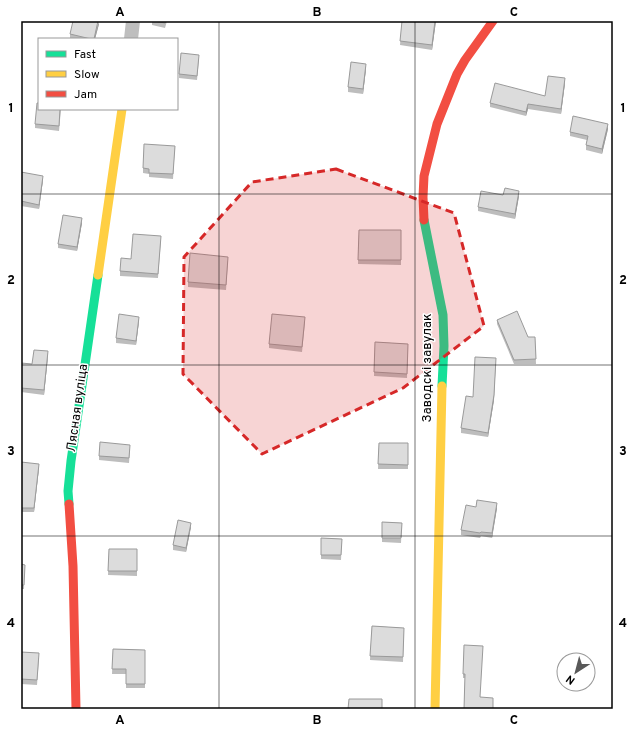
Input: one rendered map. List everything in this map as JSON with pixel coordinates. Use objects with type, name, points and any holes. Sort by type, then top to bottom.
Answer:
[{"type":"street","points":[[131,38],[133,21]]},
{"type":"street","name":"Заводскі завулак","points":[[435,709],[442,376],[444,346],[443,315],[440,295],[430,254],[424,220],[424,176],[438,124],[454,79],[465,60],[493,21]]},
{"type":"street","name":"Лясная вуліца","points":[[76,709],[73,566],[68,491],[71,461],[122,110]]},
{"type":"highlighted area","points":[[336,169],[454,213],[484,326],[403,388],[262,454],[183,374],[184,257],[252,182]]},
{"type":"building","points":[[73,21],[98,21],[94,38],[87,38],[70,34]]},
{"type":"building","points":[[154,21],[166,21],[165,23]]},
{"type":"building","points":[[402,21],[435,21],[432,45],[400,41]]},
{"type":"building","points":[[181,53],[199,55],[197,76],[179,74]]},
{"type":"building","points":[[351,62],[366,64],[363,89],[348,87]]},
{"type":"building","points":[[548,76],[565,78],[561,109],[528,104],[526,112],[490,103],[495,83],[545,96]]},
{"type":"building","points":[[37,103],[38,110],[60,110],[59,126],[35,124]]},
{"type":"building","points":[[573,116],[608,124],[602,149],[586,145],[588,136],[570,132]]},
{"type":"building","points":[[144,144],[175,146],[173,174],[149,173],[149,169],[143,168]]},
{"type":"building","points":[[21,172],[43,176],[39,205],[21,201]]},
{"type":"building","points":[[505,188],[519,191],[515,214],[478,207],[481,191],[503,195]]},
{"type":"building","points":[[63,215],[82,218],[77,247],[58,244]]},
{"type":"building","points":[[359,230],[401,230],[401,260],[358,260]]},
{"type":"building","points":[[133,234],[161,236],[158,274],[120,271],[121,258],[131,259]]},
{"type":"building","points":[[190,253],[228,257],[226,285],[188,282]]},
{"type":"building","points":[[517,311],[528,337],[535,337],[536,359],[514,360],[497,320]]},
{"type":"building","points":[[119,314],[139,317],[136,341],[116,338]]},
{"type":"building","points":[[272,314],[305,317],[302,347],[269,344]]},
{"type":"building","points":[[375,342],[408,344],[407,374],[374,372]]},
{"type":"building","points":[[34,350],[48,351],[44,390],[21,388],[21,363],[32,364]]},
{"type":"building","points":[[475,357],[496,358],[494,395],[488,433],[461,428],[466,396],[473,397]]},
{"type":"building","points":[[100,442],[130,445],[129,458],[99,456]]},
{"type":"building","points":[[379,443],[408,443],[408,465],[378,464]]},
{"type":"building","points":[[21,462],[39,464],[34,508],[21,508]]},
{"type":"building","points":[[477,500],[497,503],[492,533],[461,530],[466,505],[476,507]]},
{"type":"building","points":[[178,520],[191,523],[186,548],[173,545]]},
{"type":"building","points":[[382,522],[402,523],[401,538],[382,538]]},
{"type":"building","points":[[321,538],[342,539],[341,555],[321,555]]},
{"type":"building","points":[[109,549],[137,549],[137,571],[108,571]]},
{"type":"building","points":[[21,564],[25,565],[24,585],[21,585]]},
{"type":"building","points":[[372,626],[404,628],[403,657],[370,656]]},
{"type":"building","points":[[464,645],[483,646],[480,697],[493,698],[493,709],[464,709]]},
{"type":"building","points":[[113,649],[145,650],[145,684],[126,684],[126,669],[112,669]]},
{"type":"building","points":[[21,652],[39,653],[37,680],[21,679]]},
{"type":"building","points":[[349,699],[382,699],[382,709],[348,709]]},
{"type":"traffic: fast","points":[[424,220],[443,315],[444,346],[442,386]]},
{"type":"traffic: fast","points":[[69,504],[68,491],[71,461],[98,275]]},
{"type":"traffic: slow","points":[[98,275],[122,110]]},
{"type":"traffic: slow","points":[[435,709],[442,386]]},
{"type":"traffic: jam","points":[[424,220],[424,176],[437,124],[457,74],[465,60],[493,21]]},
{"type":"traffic: jam","points":[[69,504],[73,566],[76,709]]}]
